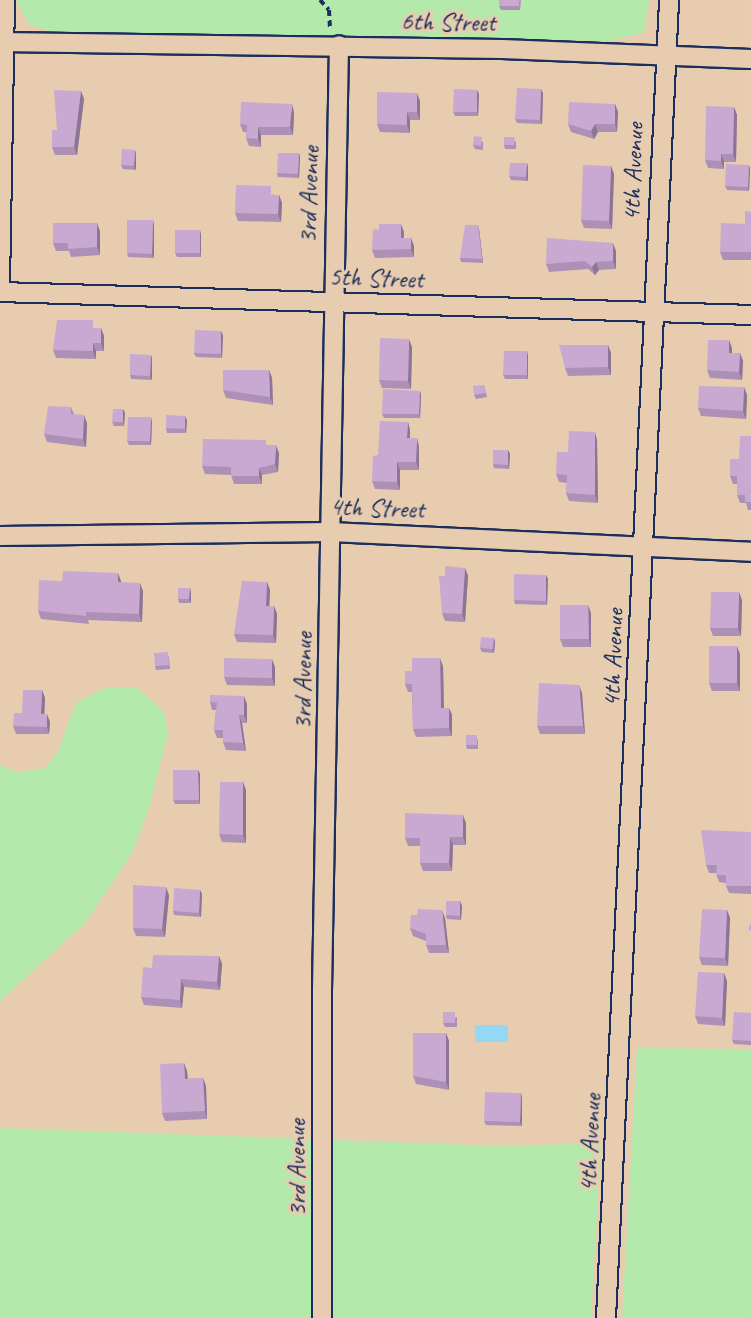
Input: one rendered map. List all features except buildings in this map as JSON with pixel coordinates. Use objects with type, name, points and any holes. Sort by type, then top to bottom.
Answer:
[{"type":"street","points":[[0,286],[2,42],[5,0]]},
{"type":"street","name":"4th Avenue","points":[[606,1318],[669,0]]},
{"type":"street","name":"6th Street","points":[[2,42],[339,45],[751,59]]},
{"type":"street","name":"3rd Avenue","points":[[322,1318],[332,302],[339,45]]},
{"type":"street","name":"5th Street","points":[[0,292],[751,315]]},
{"type":"street","name":"4th Street","points":[[0,536],[330,531],[751,552]]},
{"type":"path","points":[[320,0],[328,8]]},
{"type":"green space","points":[[16,0],[649,0],[644,33],[609,41],[53,32],[29,24]]},
{"type":"green space","points":[[105,688],[138,688],[164,712],[168,732],[149,808],[132,853],[86,922],[0,1001],[0,765],[18,772],[45,768],[58,751],[76,703]]},
{"type":"green space","points":[[637,1048],[751,1049],[751,1318],[622,1318]]},
{"type":"green space","points":[[0,1128],[314,1139],[313,1318],[0,1318]]},
{"type":"green space","points":[[332,1140],[500,1146],[601,1143],[591,1318],[332,1318]]},
{"type":"water","points":[[475,1025],[508,1025],[508,1042],[475,1042]]}]
